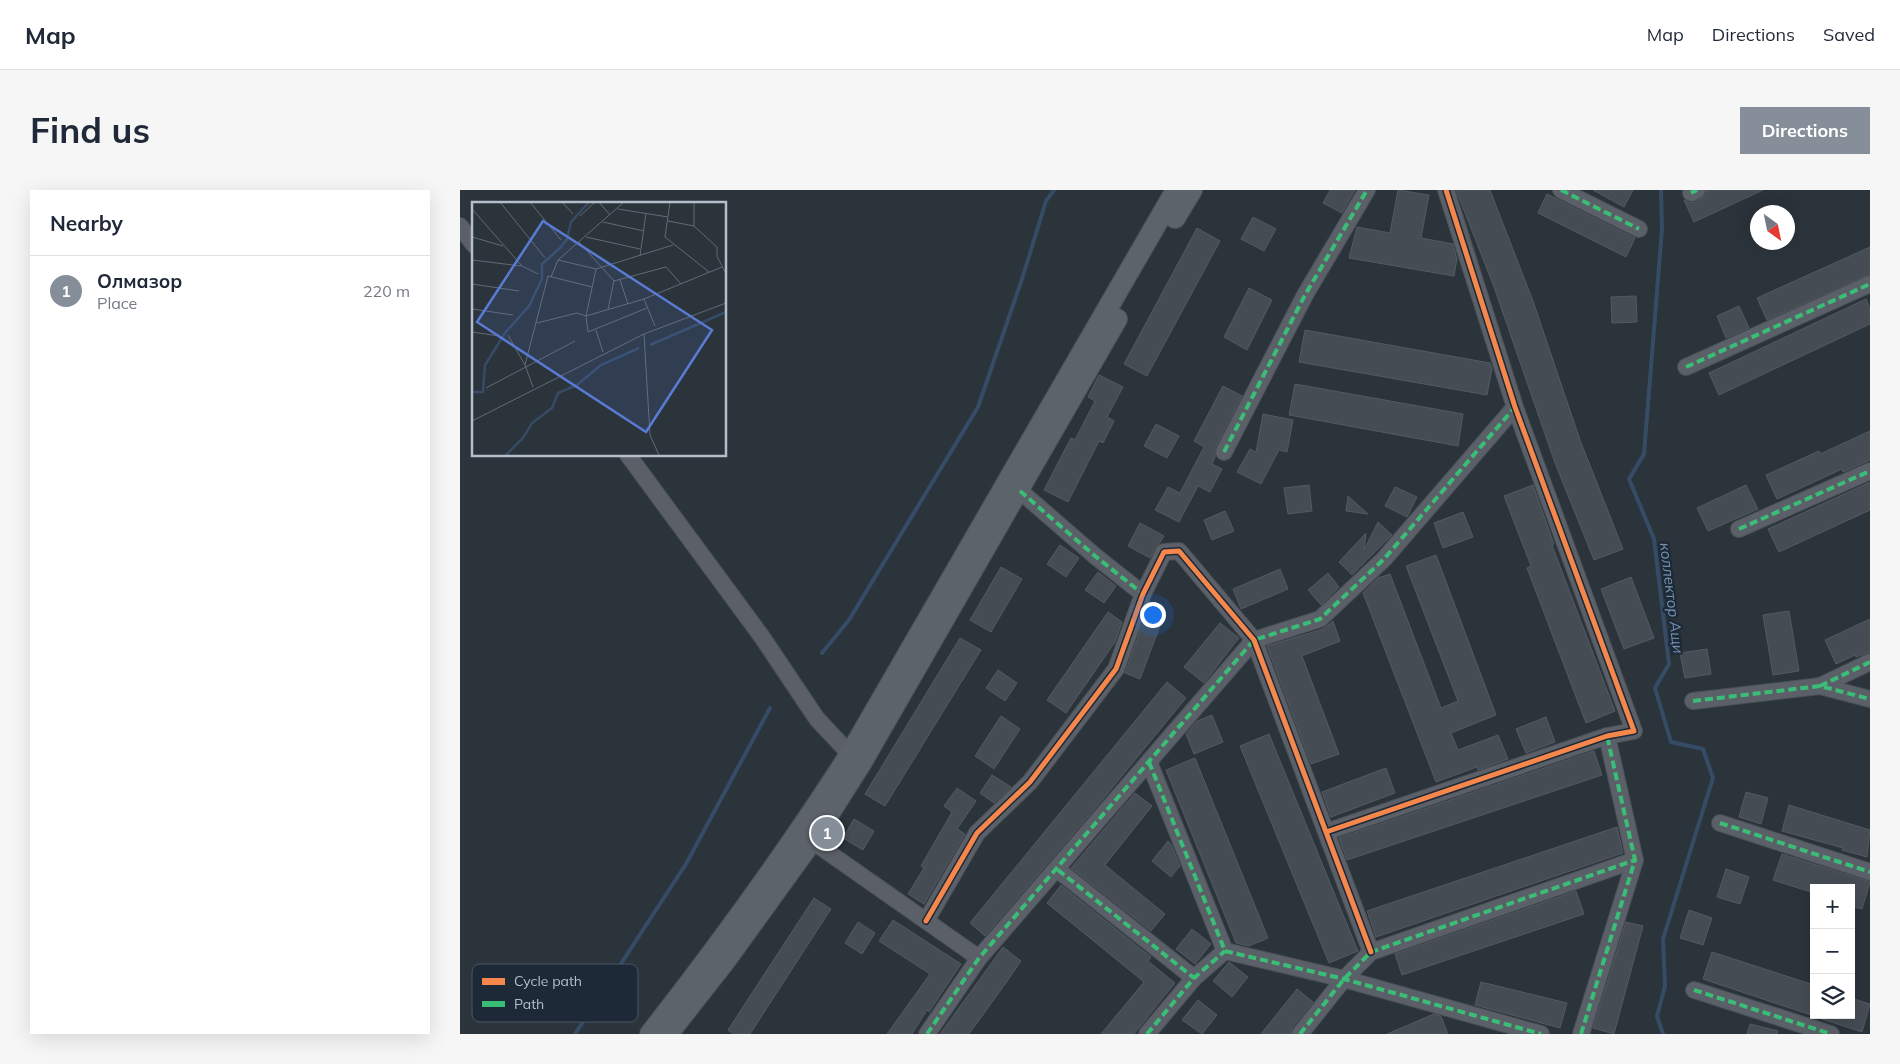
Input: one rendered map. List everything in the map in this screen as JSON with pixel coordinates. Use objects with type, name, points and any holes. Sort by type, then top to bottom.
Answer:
[{"type":"main road","points":[[650,1034],[759,890],[800,832],[850,754],[1176,190]]},
{"type":"main road","points":[[668,1034],[726,960],[812,841],[862,762],[1192,190]]},
{"type":"street","points":[[1224,452],[1305,295],[1367,190]]},
{"type":"street","points":[[1326,832],[1607,736],[1634,731],[1516,407],[1446,190]]},
{"type":"street","points":[[1560,190],[1638,229]]},
{"type":"street","points":[[460,226],[472,241]]},
{"type":"street","points":[[1686,367],[1870,284]]},
{"type":"street","points":[[927,1034],[979,958],[1058,870],[1254,640],[1320,619],[1384,559],[1516,407]]},
{"type":"street","points":[[629,456],[762,637],[817,719],[850,754]]},
{"type":"street","points":[[1739,529],[1870,472]]},
{"type":"street","points":[[1020,491],[1095,556],[1143,594]]},
{"type":"street","points":[[926,921],[977,833],[1030,782],[1116,669],[1143,594],[1164,552],[1179,551],[1254,640],[1371,952]]},
{"type":"street","points":[[1693,701],[1820,686],[1870,662]]},
{"type":"street","points":[[1820,686],[1870,699]]},
{"type":"street","points":[[1581,1034],[1635,860],[1607,736]]},
{"type":"street","points":[[1149,762],[1225,951]]},
{"type":"street","points":[[1720,823],[1870,872]]},
{"type":"street","points":[[812,841],[979,958]]},
{"type":"street","points":[[1300,1034],[1344,979],[1371,952],[1635,860]]},
{"type":"street","points":[[1058,870],[1194,978]]},
{"type":"street","points":[[1146,1034],[1194,978],[1225,951]]},
{"type":"street","points":[[1225,951],[1344,979],[1541,1034]]},
{"type":"street","points":[[1694,990],[1831,1034]]},
{"type":"building","points":[[1330,190],[1355,190],[1342,213],[1323,203]]},
{"type":"building","points":[[1398,190],[1429,195],[1421,238],[1453,244],[1457,259],[1454,276],[1349,258],[1357,227],[1390,233]]},
{"type":"building","points":[[1456,190],[1490,190],[1533,301],[1580,440],[1623,549],[1594,560],[1555,463],[1494,287]]},
{"type":"building","points":[[1593,190],[1633,190],[1624,207]]},
{"type":"building","points":[[1707,190],[1763,190],[1694,222],[1684,200],[1690,203],[1695,202],[1705,196]]},
{"type":"building","points":[[1547,194],[1635,238],[1626,257],[1538,213]]},
{"type":"building","points":[[1253,217],[1276,229],[1264,251],[1241,239]]},
{"type":"building","points":[[1197,228],[1220,241],[1147,376],[1124,364]]},
{"type":"building","points":[[1870,247],[1870,274],[1767,320],[1757,298]]},
{"type":"building","points":[[1249,288],[1272,300],[1247,350],[1224,337]]},
{"type":"building","points":[[1636,296],[1637,322],[1612,323],[1611,297]]},
{"type":"building","points":[[1866,299],[1870,308],[1870,324],[1719,395],[1709,373]]},
{"type":"building","points":[[1739,306],[1749,328],[1726,338],[1717,316]]},
{"type":"building","points":[[1305,330],[1490,363],[1492,368],[1487,395],[1299,362]]},
{"type":"building","points":[[1099,375],[1123,387],[1107,417],[1114,421],[1103,443],[1099,441],[1068,502],[1044,490],[1071,438],[1075,440],[1095,401],[1088,397]]},
{"type":"building","points":[[1295,384],[1463,414],[1458,446],[1289,415]]},
{"type":"building","points":[[1223,386],[1242,396],[1215,448],[1215,457],[1212,464],[1222,469],[1210,492],[1198,486],[1179,522],[1155,510],[1168,487],[1180,493],[1204,447],[1194,441]]},
{"type":"building","points":[[1263,414],[1293,420],[1287,452],[1279,450],[1261,484],[1237,472],[1250,449],[1256,452]]},
{"type":"building","points":[[1156,424],[1179,436],[1167,458],[1144,446]]},
{"type":"building","points":[[1870,431],[1870,460],[1843,472],[1842,469],[1777,499],[1766,475],[1819,451],[1820,454]]},
{"type":"building","points":[[1870,482],[1870,510],[1779,552],[1768,529]]},
{"type":"building","points":[[1309,485],[1312,511],[1288,514],[1284,488]]},
{"type":"building","points":[[1533,485],[1554,544],[1552,545],[1615,711],[1586,723],[1527,568],[1531,566],[1504,496]]},
{"type":"building","points":[[1746,485],[1758,509],[1708,531],[1697,508]]},
{"type":"building","points":[[1395,487],[1417,497],[1407,517],[1385,506]]},
{"type":"building","points":[[1348,496],[1368,514],[1346,511]]},
{"type":"building","points":[[1225,511],[1234,531],[1212,540],[1204,520]]},
{"type":"building","points":[[1463,512],[1473,537],[1443,548],[1434,523]]},
{"type":"building","points":[[1378,522],[1392,535],[1352,575],[1339,562],[1366,533],[1364,550]]},
{"type":"building","points":[[1140,523],[1164,536],[1150,558],[1128,546]]},
{"type":"building","points":[[1060,545],[1079,558],[1066,577],[1047,564]]},
{"type":"building","points":[[1436,555],[1496,715],[1451,733],[1458,750],[1498,735],[1508,759],[1478,770],[1477,767],[1436,782],[1363,593],[1378,578],[1390,574],[1441,708],[1458,701],[1406,566]]},
{"type":"building","points":[[1001,567],[1022,579],[991,632],[970,620]]},
{"type":"building","points":[[1280,569],[1288,589],[1241,609],[1233,589]]},
{"type":"building","points":[[1098,572],[1116,586],[1104,603],[1085,590]]},
{"type":"building","points":[[1328,573],[1339,587],[1321,605],[1308,590]]},
{"type":"building","points":[[1631,577],[1654,638],[1624,649],[1601,589]]},
{"type":"building","points":[[1789,611],[1799,671],[1773,675],[1763,615]]},
{"type":"building","points":[[1108,612],[1122,622],[1115,642],[1066,713],[1047,700]]},
{"type":"building","points":[[1146,614],[1162,620],[1140,679],[1125,673]]},
{"type":"building","points":[[1870,619],[1870,652],[1856,657],[1855,655],[1836,664],[1825,640]]},
{"type":"building","points":[[1333,621],[1340,641],[1302,656],[1339,754],[1311,764],[1267,646],[1323,629]]},
{"type":"building","points":[[1220,623],[1239,638],[1204,683],[1184,667]]},
{"type":"building","points":[[960,638],[981,650],[885,806],[865,794]]},
{"type":"building","points":[[1707,649],[1711,674],[1685,678],[1680,653]]},
{"type":"building","points":[[998,670],[1017,683],[1005,701],[986,688]]},
{"type":"building","points":[[1167,682],[1186,698],[1094,810],[985,936],[970,923]]},
{"type":"building","points":[[1212,715],[1223,742],[1194,754],[1186,734],[1197,721]]},
{"type":"building","points":[[1001,716],[1020,729],[994,769],[975,756]]},
{"type":"building","points":[[1546,717],[1555,742],[1526,753],[1516,729]]},
{"type":"building","points":[[1269,734],[1358,951],[1329,963],[1240,746]]},
{"type":"building","points":[[1594,751],[1602,775],[1347,860],[1339,838]]},
{"type":"building","points":[[1195,758],[1268,938],[1249,946],[1236,943],[1166,770]]},
{"type":"building","points":[[1386,768],[1395,793],[1331,817],[1322,792]]},
{"type":"building","points":[[992,775],[1011,787],[994,803],[980,793]]},
{"type":"building","points":[[957,788],[976,801],[957,829],[965,834],[924,904],[908,894],[924,868],[921,866],[952,812],[944,806]]},
{"type":"building","points":[[1746,792],[1768,798],[1761,824],[1739,817]]},
{"type":"building","points":[[1135,793],[1152,806],[1105,865],[1165,914],[1151,931],[1071,868]]},
{"type":"building","points":[[1789,805],[1870,830],[1867,857],[1842,850],[1843,848],[1782,831]]},
{"type":"building","points":[[854,819],[874,831],[863,850],[843,838]]},
{"type":"building","points":[[1617,827],[1623,853],[1376,937],[1367,911]]},
{"type":"building","points":[[1168,841],[1180,866],[1171,877],[1152,861]]},
{"type":"building","points":[[1782,854],[1870,882],[1862,909],[1855,907],[1855,884],[1810,884],[1810,892],[1773,880]]},
{"type":"building","points":[[1726,869],[1749,877],[1740,904],[1717,897]]},
{"type":"building","points":[[1061,885],[1151,957],[1148,961],[1175,983],[1134,1034],[1101,1034],[1144,982],[1047,903]]},
{"type":"building","points":[[1576,891],[1584,914],[1402,975],[1395,954]]},
{"type":"building","points":[[814,898],[831,909],[750,1034],[733,1034],[728,1030]]},
{"type":"building","points":[[1689,910],[1712,918],[1703,945],[1680,938]]},
{"type":"building","points":[[893,920],[961,964],[912,1034],[887,1034],[930,974],[879,941]]},
{"type":"building","points":[[858,922],[875,933],[862,954],[845,943]]},
{"type":"building","points":[[1626,922],[1643,926],[1614,1034],[1593,1028]]},
{"type":"building","points":[[1192,929],[1211,944],[1195,964],[1176,949]]},
{"type":"building","points":[[1003,947],[1021,961],[969,1034],[940,1034]]},
{"type":"building","points":[[1712,952],[1810,984],[1810,1015],[1703,979]]},
{"type":"building","points":[[1229,962],[1248,977],[1232,997],[1213,981]]},
{"type":"building","points":[[1481,982],[1567,1003],[1560,1028],[1475,1005]]},
{"type":"building","points":[[1297,989],[1313,1002],[1292,1028],[1290,1034],[1261,1034]]},
{"type":"building","points":[[1855,999],[1870,1004],[1862,1032],[1822,1019],[1855,1019]]},
{"type":"building","points":[[1198,1000],[1217,1015],[1202,1034],[1182,1020]]},
{"type":"building","points":[[1434,1014],[1441,1016],[1448,1034],[1387,1034]]},
{"type":"building","points":[[1750,1024],[1778,1031],[1777,1034],[1747,1034]]},
{"type":"waterway","points":[[822,653],[849,620],[978,407],[1023,276],[1046,201],[1054,190]]},
{"type":"waterway","name":"коллектор Ащи","points":[[1661,190],[1662,229],[1644,454],[1629,479],[1654,539],[1669,664],[1655,688],[1671,742],[1703,749],[1713,778],[1663,939],[1665,986],[1657,1016],[1663,1034]]},
{"type":"waterway","points":[[621,964],[686,864],[770,708]]},
{"type":"waterway","points":[[575,1034],[583,1022]]},
{"type":"marked path","points":[[1224,452],[1305,295],[1367,190]]},
{"type":"marked path","points":[[1561,190],[1639,229]]},
{"type":"marked path","points":[[1691,193],[1697,190]]},
{"type":"marked path","points":[[1686,367],[1870,284]]},
{"type":"marked path","points":[[927,1034],[979,958],[1254,640],[1320,619],[1384,559],[1515,407]]},
{"type":"marked path","points":[[1739,529],[1870,471]]},
{"type":"marked path","points":[[1020,491],[1095,556],[1143,594]]},
{"type":"marked path","points":[[1820,686],[1870,662]]},
{"type":"marked path","points":[[1693,701],[1820,686],[1870,699]]},
{"type":"marked path","points":[[1581,1034],[1635,860],[1607,736]]},
{"type":"marked path","points":[[1149,762],[1225,951]]},
{"type":"marked path","points":[[1720,823],[1870,872]]},
{"type":"marked path","points":[[1300,1034],[1344,979],[1371,952],[1635,860]]},
{"type":"marked path","points":[[1058,870],[1194,978]]},
{"type":"marked path","points":[[1225,951],[1344,979],[1541,1034]]},
{"type":"marked path","points":[[1147,1034],[1194,978],[1225,951]]},
{"type":"marked path","points":[[1694,990],[1831,1034]]},
{"type":"cycle path","points":[[1326,832],[1607,736],[1634,731],[1515,407],[1446,190]]},
{"type":"cycle path","points":[[926,921],[977,833],[1030,782],[1116,669],[1143,594],[1164,552],[1179,551],[1254,640],[1371,952]]},
{"type":"place","name":"Олмазор","points":[[827,833]]}]
